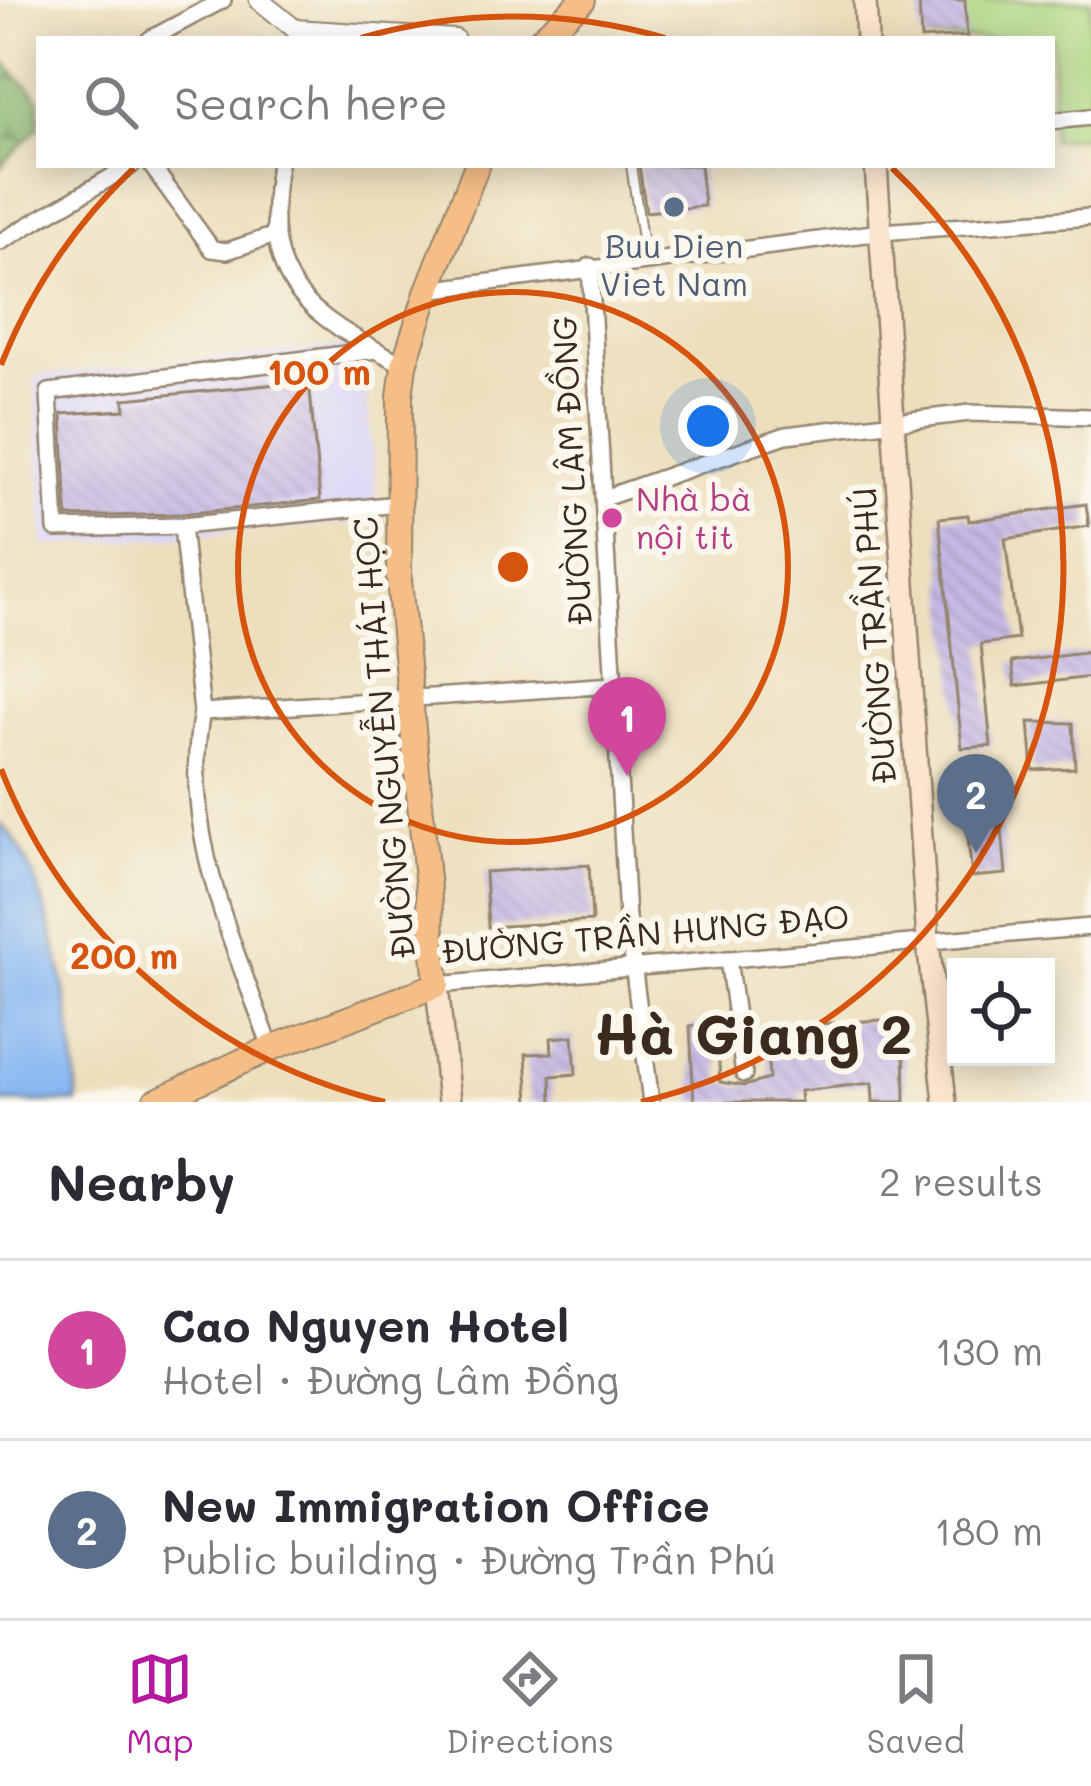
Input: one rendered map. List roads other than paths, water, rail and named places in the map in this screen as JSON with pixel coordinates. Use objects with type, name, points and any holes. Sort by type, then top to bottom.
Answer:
[{"type":"highway","points":[[544,36],[583,0]]},
{"type":"highway","name":"ĐƯỜNG NGUYỄN THÁI HỌC","points":[[436,985],[398,504],[404,364],[476,168]]},
{"type":"highway","name":"ĐƯỜNG TRẦN HƯNG ĐẠO","points":[[155,1102],[271,1048],[436,985]]},
{"type":"main road","points":[[865,0],[867,36]]},
{"type":"main road","name":"ĐƯỜNG TRẦN PHÚ","points":[[876,168],[928,941],[945,1102]]},
{"type":"main road","name":"ĐƯỜNG NGUYỄN THÁI HỌC","points":[[436,985],[449,1102]]},
{"type":"street","points":[[156,36],[223,0]]},
{"type":"street","points":[[263,2],[295,34],[359,36]]},
{"type":"street","points":[[1055,121],[1091,117]]},
{"type":"street","points":[[0,242],[127,168]]},
{"type":"street","points":[[153,168],[212,249],[226,251],[272,236]]},
{"type":"street","points":[[279,168],[272,236],[295,286],[341,329],[404,364]]},
{"type":"street","points":[[428,290],[881,232],[1091,217]]},
{"type":"street","name":"ĐƯỜNG LÂM ĐỒNG","points":[[590,266],[633,967],[651,1102]]},
{"type":"street","points":[[376,350],[49,393],[56,531],[182,526],[398,504]]},
{"type":"street","points":[[604,498],[752,442],[892,418],[970,413],[1091,417]]},
{"type":"street","points":[[182,526],[202,712],[196,741],[204,856],[271,1048]]},
{"type":"street","points":[[202,712],[614,685]]},
{"type":"street","name":"ĐƯỜNG TRẦN HƯNG ĐẠO","points":[[436,985],[1091,926]]},
{"type":"street","points":[[728,959],[744,1074]]},
{"type":"lane","points":[[631,168],[645,259]]},
{"type":"water","points":[[0,824],[33,875],[46,913],[66,997],[77,1102],[0,1102]]},
{"type":"place","name":"Buu Dien Viet Nam","points":[[674,207]]},
{"type":"place","name":"Nhà bà nội tit","points":[[612,518]]},
{"type":"place","name":"Cao Nguyen Hotel","points":[[627,776]]},
{"type":"place","name":"New Immigration Office","points":[[976,853]]},
{"type":"district","name":"Hà Giang 2","points":[[753,1035]]}]
